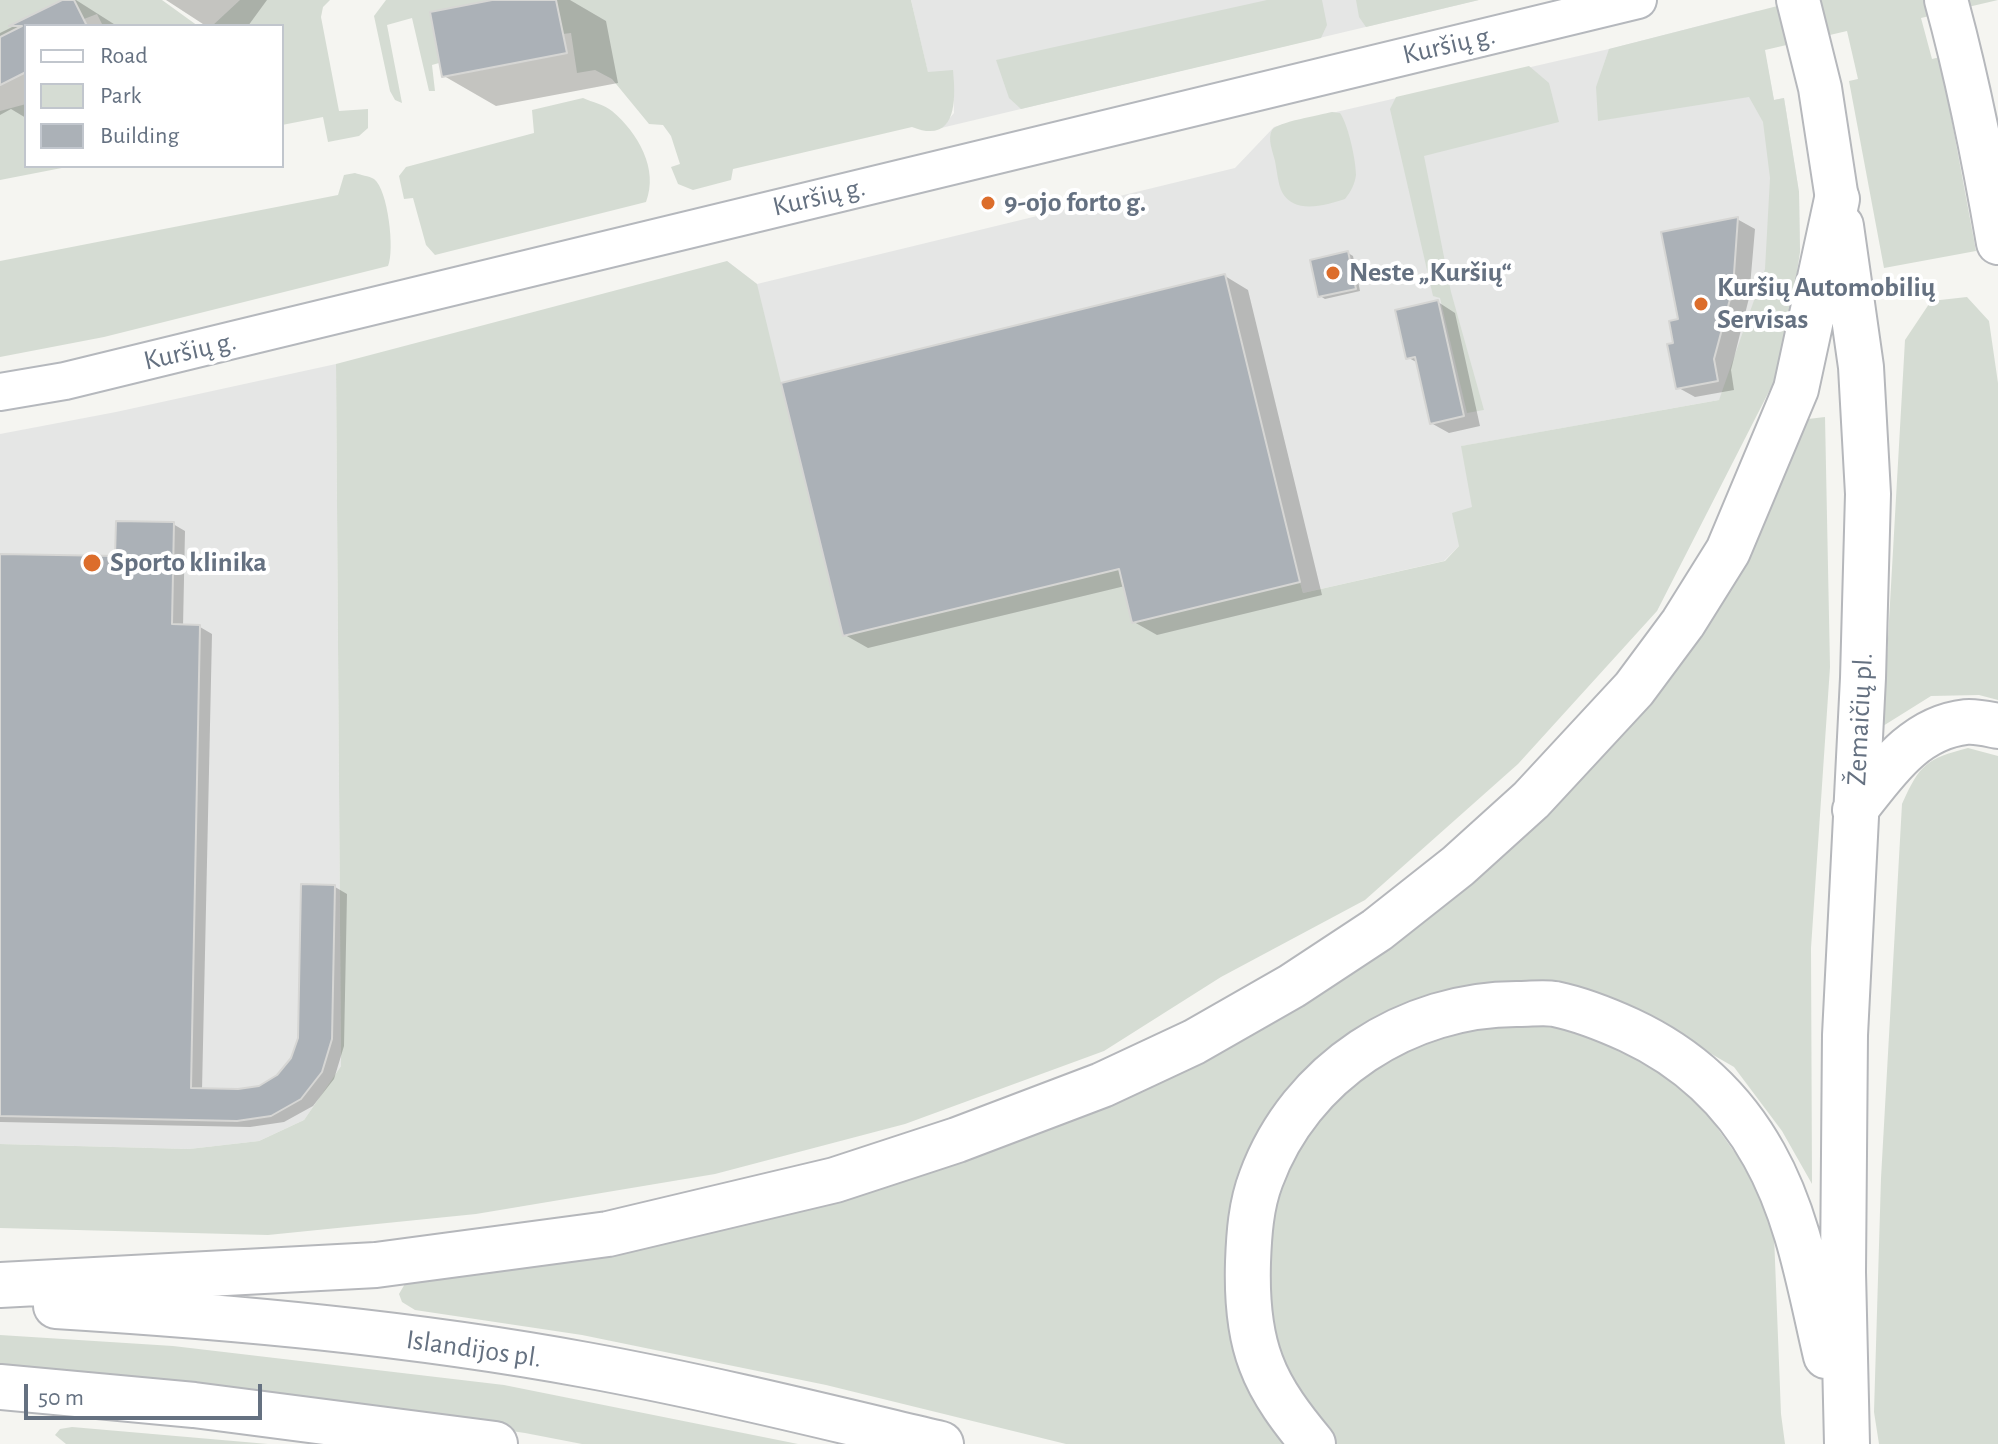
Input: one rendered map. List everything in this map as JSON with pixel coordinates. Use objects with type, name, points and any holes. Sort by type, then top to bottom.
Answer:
[{"type":"highway","name":"Žemaičių pl.","points":[[1837,199],[1861,367],[1868,494],[1863,678],[1845,1035],[1843,1272],[1846,1441]]},
{"type":"highway","points":[[0,1285],[376,1265],[608,1234],[835,1180],[957,1140],[1102,1085],[1194,1042],[1292,986],[1377,930],[1458,866],[1531,800],[1634,689],[1683,623],[1728,551],[1796,389],[1837,199]]},
{"type":"highway","points":[[1855,810],[1900,754],[1928,733],[1968,722],[1998,726]]},
{"type":"highway","points":[[1313,1444],[1288,1413],[1260,1363],[1247,1298],[1249,1225],[1261,1179],[1281,1138],[1305,1104],[1338,1070],[1382,1037],[1432,1016],[1487,1004],[1555,1004],[1618,1025],[1663,1046],[1703,1078],[1731,1106],[1764,1154],[1798,1235],[1846,1441]]},
{"type":"highway","name":"Islandijos pl.","points":[[0,1303],[174,1313],[466,1347],[585,1365],[716,1391],[941,1444]]},
{"type":"highway","points":[[0,1387],[224,1409],[495,1444]]},
{"type":"main road","name":"Kuršių g.","points":[[0,392],[65,381],[1638,0]]},
{"type":"main road","name":"Žemaičių pl.","points":[[1798,0],[1820,88],[1837,199]]},
{"type":"main road","points":[[1946,0],[1964,67],[1998,243]]},
{"type":"shaded area","points":[[911,0],[1479,0],[941,128],[954,113],[953,71],[928,73]]},
{"type":"shaded area","points":[[1757,11],[1774,100],[1784,98],[1799,192],[1800,252],[1719,400],[1462,446],[1473,507],[1459,546],[1444,561],[1303,593],[1300,582],[1132,623],[1118,569],[843,636],[781,383],[727,261],[757,284],[1235,168],[1274,127]]},
{"type":"shaded area","points":[[336,364],[341,1066],[304,1120],[259,1141],[189,1149],[0,1144],[0,434]]},
{"type":"green space","points":[[0,0],[62,0],[19,22],[21,26],[0,37]]},
{"type":"green space","points":[[74,0],[162,0],[195,24],[102,24],[97,14],[84,19]]},
{"type":"green space","points":[[240,0],[330,0],[323,7],[321,17],[339,111],[368,109],[368,128],[359,136],[328,142],[323,117],[284,125],[284,24],[214,24]]},
{"type":"green space","points":[[386,0],[492,0],[430,12],[439,63],[432,65],[435,91],[429,91],[412,18],[387,25],[402,103],[395,100],[390,91],[374,16]]},
{"type":"green space","points":[[556,0],[911,0],[928,72],[953,70],[953,106],[946,125],[938,130],[912,127],[733,169],[731,180],[693,190],[678,184],[671,167],[680,164],[671,136],[663,125],[649,124],[612,79],[595,70],[577,73],[571,33],[563,34]]},
{"type":"green space","points":[[1267,0],[1322,0],[1327,25],[1321,38],[1021,109],[1009,98],[996,60]]},
{"type":"green space","points":[[1356,0],[1479,0],[1366,27],[1359,17]]},
{"type":"green space","points":[[1801,0],[1998,0],[1921,18],[1932,59],[1940,57],[1976,251],[1884,268],[1849,81],[1858,79],[1847,31],[1765,50],[1774,100],[1784,98],[1799,192],[1800,252],[1783,364],[1657,611],[1518,764],[1365,900],[1221,977],[1104,1051],[905,1124],[715,1174],[476,1214],[268,1235],[0,1228],[0,1144],[189,1149],[259,1141],[304,1120],[341,1066],[336,364],[727,261],[757,284],[843,636],[1119,569],[1132,623],[1300,582],[1303,593],[1445,561],[1459,546],[1452,513],[1472,507],[1461,446],[1719,400],[1765,269],[1770,178],[1763,122],[1749,97],[1598,121],[1596,87],[1609,49]]},
{"type":"green space","points":[[1529,66],[1549,83],[1559,122],[1424,156],[1451,292],[1484,410],[1467,413],[1440,298],[1433,296],[1390,109],[1396,97]]},
{"type":"green space","points":[[583,98],[612,111],[638,141],[650,177],[646,202],[435,255],[426,245],[413,198],[404,199],[399,176],[406,167],[534,133],[532,110]]},
{"type":"green space","points":[[24,105],[24,168],[62,168],[0,180],[0,111]]},
{"type":"green space","points":[[1332,112],[1340,113],[1349,133],[1356,168],[1353,185],[1345,199],[1311,206],[1294,204],[1282,192],[1270,141],[1272,130],[1290,122]]},
{"type":"green space","points":[[355,173],[374,179],[383,195],[390,235],[388,266],[104,337],[0,357],[0,261],[338,195],[344,175]]},
{"type":"green space","points":[[1967,297],[1989,321],[1998,383],[1998,700],[1979,695],[1931,696],[1883,726],[1905,340],[1931,301]]},
{"type":"green space","points":[[1825,417],[1830,667],[1811,948],[1812,1184],[1782,1131],[1734,1067],[1649,1018],[1403,1012],[1246,1183],[1286,1444],[1066,1444],[826,1385],[582,1335],[415,1310],[402,1302],[399,1294],[406,1282],[416,1278],[522,1268],[726,1229],[887,1181],[1026,1132],[1507,848],[1797,430],[1808,419]]},
{"type":"green space","points":[[1968,748],[1998,756],[1998,1444],[1879,1444],[1874,1412],[1881,1178],[1902,804],[1926,765]]},
{"type":"green space","points":[[1488,1018],[1553,1020],[1665,1067],[1699,1102],[1740,1160],[1762,1201],[1774,1235],[1781,1414],[1785,1444],[1331,1444],[1268,1337],[1260,1285],[1280,1185],[1307,1125],[1348,1080],[1412,1039]]},
{"type":"green space","points":[[0,1335],[173,1346],[504,1385],[798,1444],[582,1444],[271,1396],[0,1367]]},
{"type":"green space","points":[[72,1427],[268,1444],[66,1444],[55,1435],[60,1429]]},
{"type":"building","points":[[62,0],[74,0],[86,24],[24,24],[24,73],[0,85],[0,37],[22,26],[9,26]]},
{"type":"building","points":[[492,0],[556,0],[567,53],[442,77],[430,12]]},
{"type":"building","name":"Kuršių Automobilių Servisas","points":[[1738,217],[1733,288],[1714,359],[1718,381],[1676,389],[1667,344],[1673,343],[1669,321],[1678,319],[1661,232]]},
{"type":"building","points":[[1348,251],[1356,289],[1318,297],[1310,260]]},
{"type":"building","points":[[1225,274],[1300,582],[1132,623],[1119,569],[843,636],[781,383]]},
{"type":"building","points":[[1438,300],[1464,416],[1430,424],[1415,357],[1406,359],[1395,310]]},
{"type":"building","points":[[116,521],[174,522],[172,624],[200,625],[191,1088],[259,1086],[277,1075],[291,1058],[298,1038],[301,884],[335,885],[332,1039],[322,1072],[301,1099],[271,1116],[237,1121],[0,1116],[0,554],[115,556]]},
{"type":"place","name":"9-ojo forto g.","points":[[988,203]]},
{"type":"place","name":"Neste „Kuršių“","points":[[1333,273]]},
{"type":"place","name":"Kuršių Automobilių Servisas","points":[[1701,304]]},
{"type":"place","name":"Sporto klinika","points":[[92,563]]}]
